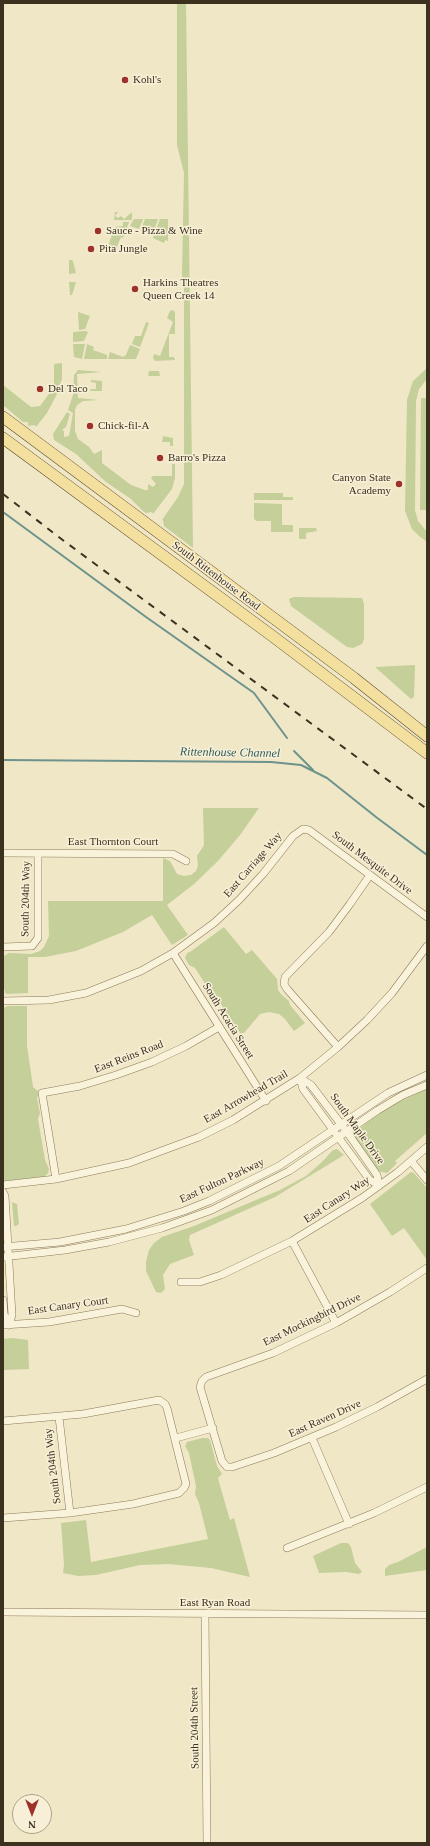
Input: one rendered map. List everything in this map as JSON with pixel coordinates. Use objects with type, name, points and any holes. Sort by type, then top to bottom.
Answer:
[{"type":"main road","name":"South Rittenhouse Road","points":[[3,417],[352,676],[427,736]]},
{"type":"main road","points":[[3,430],[24,445],[38,443]]},
{"type":"main road","name":"South Rittenhouse Road","points":[[3,438],[427,752]]},
{"type":"main road","points":[[99,508],[111,509],[138,529],[143,529],[149,526]]},
{"type":"main road","points":[[343,689],[352,676]]},
{"type":"street","name":"South Mesquite Drive","points":[[303,829],[309,830],[427,917]]},
{"type":"street","name":"East Carriage Way","points":[[3,1001],[49,1000],[86,993],[141,971],[173,953],[214,923],[240,900],[293,836],[303,829]]},
{"type":"street","name":"East Thornton Court","points":[[3,853],[173,854],[186,861]]},
{"type":"street","name":"South 204th Way","points":[[3,947],[28,946],[35,944],[39,935],[38,853]]},
{"type":"street","points":[[338,1047],[284,984],[285,977],[329,932],[370,875]]},
{"type":"street","name":"East Arrowhead Trail","points":[[3,1185],[56,1180],[93,1172],[164,1151],[212,1130],[266,1101],[300,1078],[338,1047],[367,1020],[392,993],[427,946]]},
{"type":"street","name":"South Acacia Street","points":[[173,953],[266,1101]]},
{"type":"street","name":"East Reins Road","points":[[56,1180],[42,1093],[80,1086],[123,1073],[152,1062],[186,1046],[219,1027]]},
{"type":"street","name":"East Fulton Parkway","points":[[6,1247],[49,1243],[126,1229],[184,1211],[272,1170],[388,1093],[427,1075]]},
{"type":"street","name":"South Maple Drive","points":[[300,1078],[311,1085],[347,1132],[377,1175],[378,1186]]},
{"type":"street","name":"South Maple Drive","points":[[300,1078],[303,1089],[369,1179],[378,1186]]},
{"type":"street","name":"East Fulton Parkway","points":[[6,1256],[87,1247],[138,1235],[212,1210],[275,1179],[340,1138],[391,1102],[427,1086]]},
{"type":"street","points":[[427,1147],[411,1161],[427,1180]]},
{"type":"street","name":"East Canary Way","points":[[292,1241],[328,1220],[378,1186],[411,1161]]},
{"type":"street","points":[[3,1192],[5,1196],[6,1256],[12,1315],[6,1325]]},
{"type":"street","points":[[181,1282],[200,1282],[221,1275],[292,1241],[336,1323]]},
{"type":"street","name":"East Mockingbird Drive","points":[[213,1428],[200,1388],[202,1381],[206,1377],[273,1353],[336,1323],[390,1292],[427,1268]]},
{"type":"street","points":[[3,1300],[6,1325]]},
{"type":"street","name":"East Canary Court","points":[[6,1325],[49,1322],[122,1309],[136,1314]]},
{"type":"street","name":"East Raven Drive","points":[[213,1428],[222,1461],[227,1467],[238,1466],[312,1438],[378,1407],[427,1379]]},
{"type":"street","points":[[3,1421],[59,1417],[106,1410],[155,1400],[162,1401],[167,1408],[186,1480],[184,1488],[179,1493],[156,1499],[70,1513],[3,1518]]},
{"type":"street","name":"South 204th Way","points":[[59,1417],[70,1513]]},
{"type":"street","points":[[176,1438],[213,1428]]},
{"type":"street","points":[[312,1438],[349,1524]]},
{"type":"street","points":[[287,1548],[349,1524],[427,1487]]},
{"type":"street","name":"East Ryan Road","points":[[3,1612],[427,1614]]},
{"type":"street","name":"South 204th Street","points":[[205,1614],[207,1843]]},
{"type":"green space","points":[[177,3],[186,3],[193,548],[164,526],[162,520],[178,497],[184,484],[184,286],[182,275],[184,173],[177,145]]},
{"type":"green space","points":[[115,212],[118,212],[115,216],[118,218],[121,216],[124,219],[132,212],[132,219],[114,220]]},
{"type":"green space","points":[[134,219],[143,219],[139,229],[130,226]]},
{"type":"green space","points":[[145,219],[158,219],[153,233],[141,229]]},
{"type":"green space","points":[[160,219],[168,219],[168,241],[165,240],[164,243],[153,238]]},
{"type":"green space","points":[[123,222],[129,222],[123,238],[121,237],[116,249],[108,246],[115,227],[123,226]]},
{"type":"green space","points":[[69,260],[73,261],[76,273],[69,274]]},
{"type":"green space","points":[[69,282],[76,282],[72,295],[70,295]]},
{"type":"green space","points":[[173,310],[175,312],[175,334],[169,334],[169,357],[174,357],[175,360],[155,361],[153,358],[154,354],[160,356],[173,322],[167,318],[170,311]]},
{"type":"green space","points":[[78,312],[90,316],[85,329],[79,330]]},
{"type":"green space","points":[[146,322],[149,323],[140,347],[132,344],[135,336],[141,336]]},
{"type":"green space","points":[[73,332],[88,332],[84,341],[73,342]]},
{"type":"green space","points":[[73,344],[85,344],[82,359],[74,357]]},
{"type":"green space","points":[[87,344],[94,347],[93,350],[107,355],[107,359],[84,359]]},
{"type":"green space","points":[[130,345],[140,349],[136,359],[108,359],[110,352],[123,357],[126,355]]},
{"type":"green space","points":[[62,363],[62,379],[56,396],[47,413],[36,427],[35,425],[28,426],[28,422],[23,422],[3,405],[3,385],[31,407],[40,406],[54,387],[54,364]]},
{"type":"green space","points":[[427,368],[427,379],[419,389],[416,401],[415,510],[418,521],[427,532],[427,542],[412,529],[405,511],[407,400],[413,381]]},
{"type":"green space","points":[[78,370],[102,372],[77,374],[78,398],[99,400],[83,401],[77,405],[75,410],[75,431],[78,439],[89,447],[94,454],[102,450],[102,463],[131,485],[145,490],[148,490],[148,484],[153,487],[156,484],[151,478],[153,476],[172,476],[172,464],[175,464],[175,478],[172,489],[153,514],[152,512],[146,513],[143,511],[131,499],[106,482],[76,454],[54,440],[53,434],[67,412],[70,414],[66,427],[62,430],[64,431],[64,437],[69,436],[73,413],[68,410],[73,395],[74,375]]},
{"type":"green space","points":[[149,371],[159,371],[160,376],[148,376]]},
{"type":"green space","points":[[91,380],[102,381],[102,391],[90,391],[91,389],[96,389],[96,383],[91,382]]},
{"type":"green space","points":[[421,398],[427,398],[427,510],[420,510]]},
{"type":"green space","points":[[163,436],[173,438],[173,446],[170,446],[170,442],[162,442]]},
{"type":"green space","points":[[254,493],[283,493],[283,497],[293,497],[293,500],[254,500]]},
{"type":"green space","points":[[254,503],[282,504],[282,525],[293,525],[293,532],[271,532],[271,521],[257,521],[254,519]]},
{"type":"green space","points":[[299,528],[316,528],[317,531],[306,533],[306,539],[299,539]]},
{"type":"green space","points":[[294,597],[362,598],[364,604],[364,639],[362,644],[353,648],[347,647],[291,606],[289,599]]},
{"type":"green space","points":[[415,665],[414,697],[411,699],[375,667]]},
{"type":"green space","points":[[203,808],[259,808],[240,835],[218,861],[194,884],[167,905],[188,935],[172,945],[152,915],[123,932],[76,951],[45,957],[28,957],[28,993],[6,994],[4,989],[4,956],[9,953],[31,954],[40,951],[44,947],[49,936],[48,901],[163,901],[163,858],[170,861],[177,874],[184,876],[191,875],[196,871],[198,866],[197,856],[204,845]]},
{"type":"green space","points":[[224,927],[246,954],[252,950],[277,979],[278,990],[289,1001],[290,1005],[305,1023],[294,1031],[279,1014],[269,1012],[260,1014],[244,1033],[240,1033],[219,1001],[216,1001],[195,968],[189,965],[185,958],[187,953]]},
{"type":"green space","points":[[8,1006],[27,1006],[27,1046],[33,1087],[39,1092],[37,1098],[40,1113],[38,1119],[45,1160],[49,1169],[48,1173],[44,1177],[3,1181],[3,1008]]},
{"type":"green space","points":[[427,1089],[427,1133],[395,1161],[397,1163],[387,1173],[378,1171],[355,1139],[355,1132],[376,1115],[396,1103]]},
{"type":"green space","points":[[337,1149],[344,1155],[275,1197],[190,1235],[189,1240],[194,1255],[170,1264],[163,1275],[165,1289],[161,1293],[156,1292],[146,1271],[146,1262],[149,1250],[154,1243],[162,1237],[194,1226],[280,1190],[306,1176],[333,1150]]},
{"type":"green space","points":[[411,1172],[414,1173],[427,1188],[427,1260],[404,1228],[392,1236],[370,1204]]},
{"type":"green space","points":[[12,1202],[17,1204],[19,1224],[16,1226],[14,1226]]},
{"type":"green space","points":[[13,1338],[28,1340],[29,1369],[3,1370],[3,1339]]},
{"type":"green space","points":[[208,1438],[210,1440],[217,1466],[222,1474],[218,1478],[219,1482],[230,1520],[234,1518],[250,1577],[211,1568],[168,1564],[140,1565],[96,1575],[78,1576],[63,1573],[64,1565],[61,1523],[86,1520],[91,1562],[208,1539],[199,1503],[195,1494],[196,1486],[189,1453],[185,1446],[187,1442]]},
{"type":"green space","points":[[341,1543],[348,1543],[351,1547],[355,1563],[362,1572],[359,1574],[346,1572],[319,1573],[313,1556]]},
{"type":"green space","points":[[427,1547],[427,1570],[385,1576],[385,1569],[389,1565]]},
{"type":"waterway","points":[[3,512],[146,617],[254,693],[287,738]]},
{"type":"waterway","points":[[294,751],[313,770]]},
{"type":"waterway","name":"Rittenhouse Channel","points":[[3,760],[271,762],[301,765],[327,778],[427,855]]},
{"type":"railway","points":[[3,494],[64,541],[427,809]]},
{"type":"place","name":"Kohl's","points":[[125,80]]},
{"type":"place","name":"Sauce - Pizza & Wine","points":[[98,231]]},
{"type":"place","name":"Pita Jungle","points":[[91,249]]},
{"type":"place","name":"Harkins Theatres Queen Creek 14","points":[[135,289]]},
{"type":"place","name":"Del Taco","points":[[40,389]]},
{"type":"place","name":"Chick-fil-A","points":[[90,426]]},
{"type":"place","name":"Barro's Pizza","points":[[160,458]]},
{"type":"place","name":"Canyon State Academy","points":[[399,484]]}]
